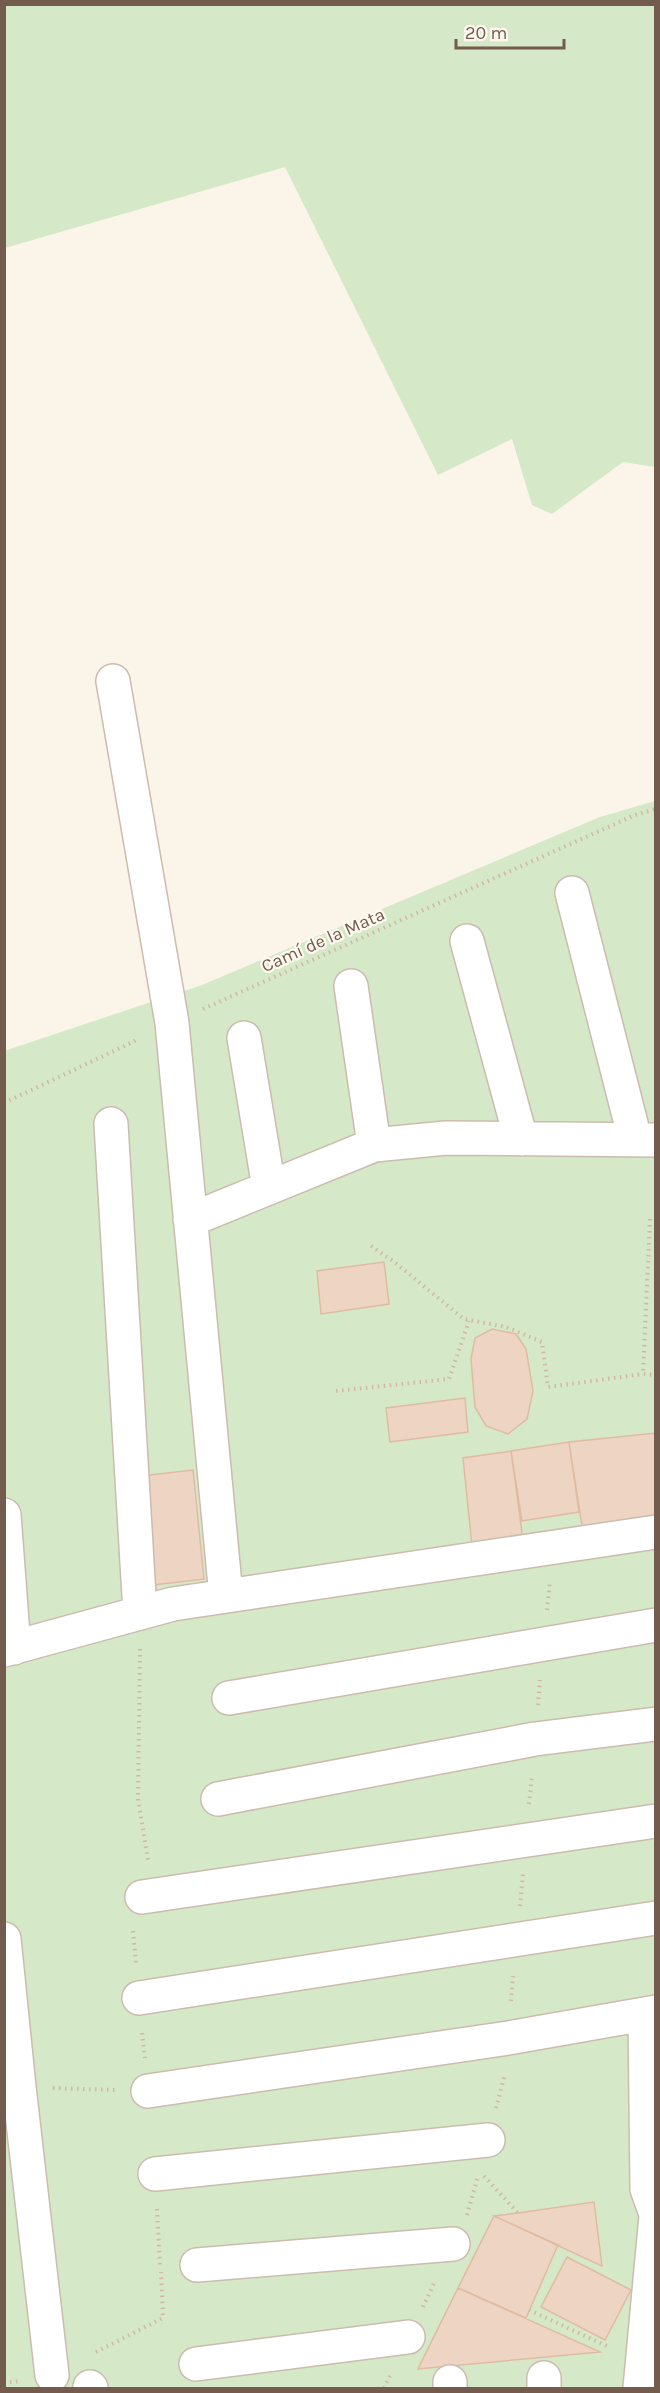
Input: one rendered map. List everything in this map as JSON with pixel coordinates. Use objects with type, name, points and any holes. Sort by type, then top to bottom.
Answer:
[{"type":"lane","points":[[113,681],[172,1023],[226,1596]]},
{"type":"lane","points":[[190,1220],[374,1145],[446,1138],[645,1139],[572,893]]},
{"type":"lane","points":[[467,941],[521,1139]]},
{"type":"lane","points":[[351,986],[374,1145]]},
{"type":"lane","points":[[244,1038],[269,1188]]},
{"type":"lane","points":[[111,1124],[140,1613]]},
{"type":"lane","points":[[4,1515],[9,1649],[172,1604],[656,1532]]},
{"type":"lane","points":[[230,1698],[656,1625]]},
{"type":"lane","points":[[218,1799],[535,1739],[656,1724]]},
{"type":"lane","points":[[142,1897],[656,1821]]},
{"type":"lane","points":[[139,1998],[656,1918]]},
{"type":"lane","points":[[4,1939],[52,2375]]},
{"type":"lane","points":[[147,2091],[508,2038],[650,2013],[647,2189],[656,2215],[641,2376]]},
{"type":"lane","points":[[155,2174],[484,2156]]},
{"type":"lane","points":[[197,2265],[453,2244]]},
{"type":"lane","points":[[195,2364],[408,2337]]},
{"type":"path","name":"Camí de la Mata","points":[[4,1103],[172,1023],[635,815],[656,809]]},
{"type":"path","points":[[643,1374],[650,1219],[656,1219]]},
{"type":"path","points":[[371,1245],[464,1319],[507,1327],[542,1342],[548,1387],[643,1374],[656,1375]]},
{"type":"path","points":[[336,1390],[449,1379],[469,1321]]},
{"type":"path","points":[[19,2087],[147,2091],[133,1928],[150,1872],[138,1798],[140,1613]]},
{"type":"path","points":[[484,2156],[518,2213]]},
{"type":"path","points":[[4,2383],[52,2375],[163,2318],[155,2174]]},
{"type":"path","points":[[529,2310],[641,2376]]},
{"type":"green space","points":[[5,4],[655,5],[655,467],[623,462],[552,514],[532,505],[512,439],[438,475],[285,167],[5,248]]},
{"type":"green space","points":[[655,801],[655,2388],[5,2388],[4,1051],[202,985],[600,817]]},
{"type":"building","points":[[384,1262],[389,1304],[321,1314],[317,1271]]},
{"type":"building","points":[[492,1329],[516,1334],[526,1349],[533,1391],[527,1419],[508,1434],[486,1426],[475,1407],[471,1359],[475,1338]]},
{"type":"building","points":[[465,1398],[468,1432],[390,1442],[386,1408]]},
{"type":"building","points":[[656,1433],[656,1515],[582,1526],[569,1442]]},
{"type":"building","points":[[569,1442],[579,1512],[522,1521],[511,1451]]},
{"type":"building","points":[[511,1451],[523,1540],[472,1546],[463,1458]]},
{"type":"building","points":[[193,1470],[204,1579],[153,1585],[141,1476]]},
{"type":"building","points":[[594,2202],[602,2266],[494,2216],[518,2213]]},
{"type":"building","points":[[494,2216],[558,2245],[526,2318],[458,2288]]},
{"type":"building","points":[[567,2257],[631,2290],[605,2340],[541,2307]]},
{"type":"building","points":[[458,2288],[600,2352],[418,2369]]}]
